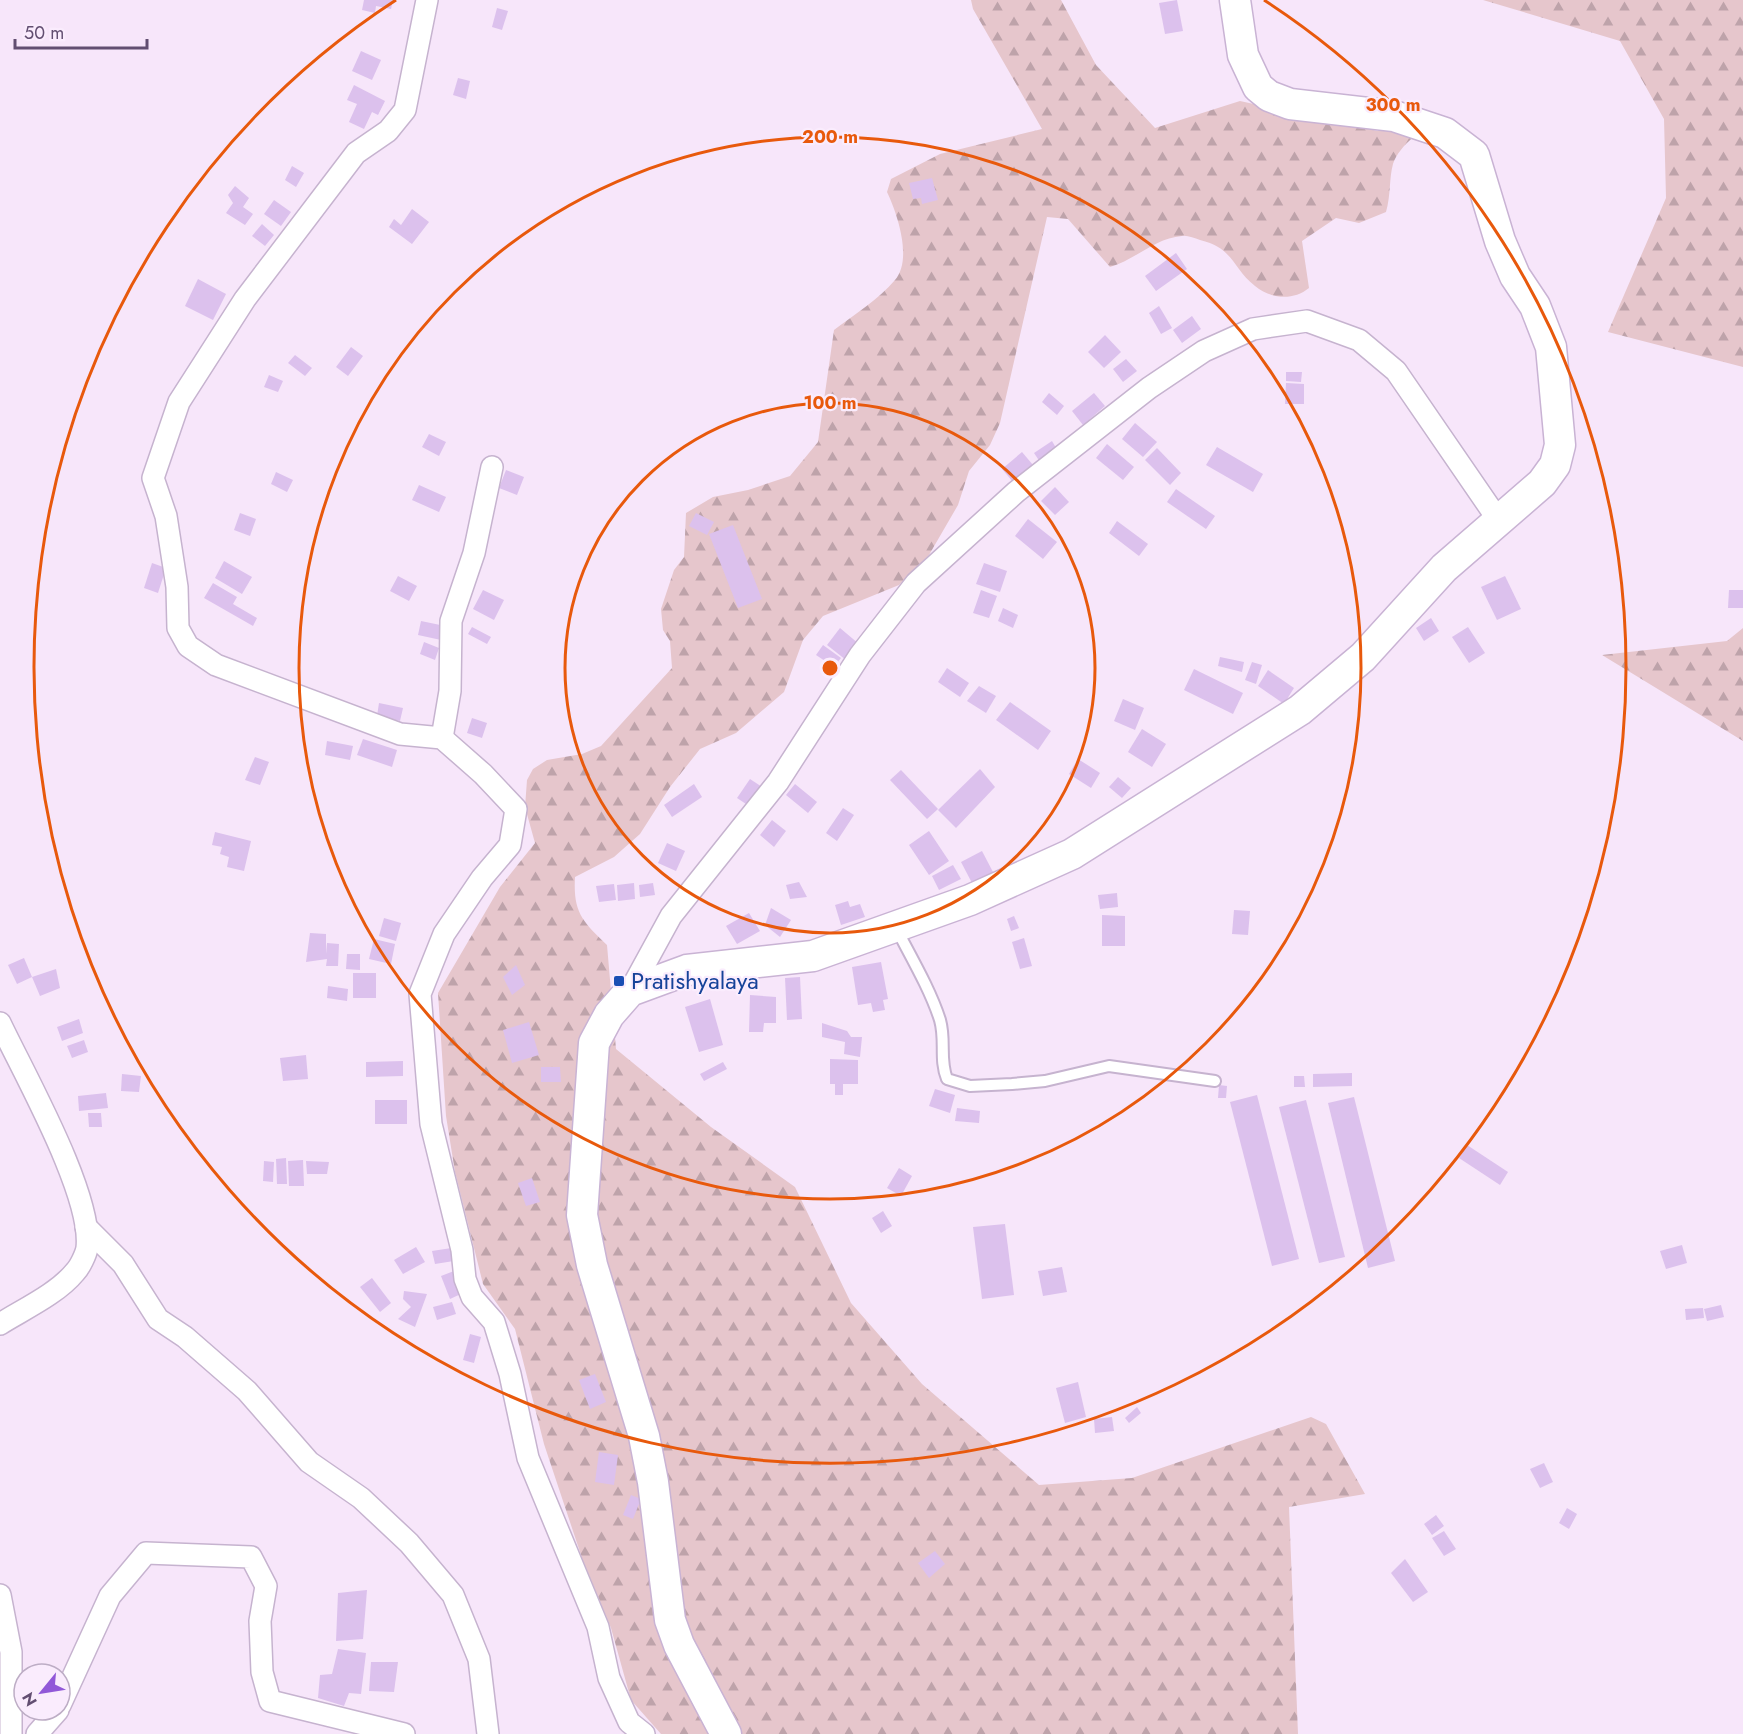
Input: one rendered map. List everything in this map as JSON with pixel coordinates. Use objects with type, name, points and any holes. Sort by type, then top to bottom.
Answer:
[{"type":"main road","points":[[726,1734],[679,1645],[670,1620],[653,1482],[644,1436],[592,1265],[582,1215],[594,1042],[609,1015],[630,991],[687,970],[813,956],[1021,879],[1072,854],[1300,710],[1363,657],[1444,568],[1542,483],[1554,465],[1560,445],[1551,347],[1535,306],[1515,276],[1500,241],[1474,155],[1455,138],[1445,133],[1394,116],[1290,104],[1269,96],[1258,87],[1243,55],[1235,0]]},
{"type":"street","points":[[427,0],[405,110],[388,131],[356,153],[245,299],[179,402],[153,478],[166,516],[177,587],[178,628],[188,646],[216,665],[399,734],[442,738],[483,774],[516,809],[510,845],[482,878],[444,934],[420,994],[431,1124],[462,1250],[465,1279],[472,1297],[494,1322],[510,1374],[528,1458],[598,1626],[609,1678],[629,1722],[644,1734]]},
{"type":"street","points":[[630,991],[671,916],[778,782],[860,655],[916,584],[1016,492],[1149,388],[1204,351],[1253,329],[1307,321],[1359,340],[1396,371],[1499,521]]},
{"type":"street","points":[[442,738],[450,691],[451,621],[474,553],[492,466]]},
{"type":"street","points":[[0,1023],[61,1151],[80,1201],[86,1227],[87,1250],[75,1272],[57,1288],[0,1324]]},
{"type":"street","points":[[86,1227],[123,1264],[158,1318],[185,1337],[247,1391],[309,1462],[361,1498],[409,1543],[453,1596],[479,1659],[488,1734]]},
{"type":"street","points":[[72,1679],[110,1596],[146,1553],[251,1557],[266,1586],[261,1631],[262,1672],[270,1701],[404,1734]]},
{"type":"street","points":[[0,1595],[10,1652],[14,1734]]},
{"type":"street","points":[[37,1734],[48,1722]]},
{"type":"lane","points":[[895,927],[940,1021],[943,1043],[942,1066],[947,1079],[970,1086],[1012,1084],[1045,1081],[1109,1066],[1215,1080]]},
{"type":"green space","points":[[971,0],[1061,0],[1096,65],[1155,128],[1240,101],[1378,131],[1439,115],[1413,137],[1396,157],[1386,212],[1359,223],[1336,218],[1302,241],[1309,288],[1289,297],[1275,296],[1261,290],[1247,279],[1232,259],[1220,248],[1186,236],[1163,241],[1110,267],[1068,219],[1047,217],[1000,423],[990,445],[969,471],[958,505],[929,555],[899,585],[823,616],[803,640],[784,692],[736,733],[700,749],[670,787],[640,834],[614,857],[575,877],[576,899],[585,922],[607,945],[616,1049],[711,1127],[795,1187],[851,1303],[922,1384],[1039,1485],[1132,1478],[1311,1417],[1326,1424],[1365,1494],[1289,1507],[1298,1734],[661,1734],[631,1700],[611,1628],[582,1558],[544,1444],[515,1329],[483,1284],[455,1172],[446,1116],[438,993],[500,887],[535,843],[525,807],[527,780],[533,769],[547,760],[582,754],[601,746],[672,668],[670,641],[663,630],[661,609],[674,570],[684,557],[686,513],[713,497],[748,490],[790,476],[818,442],[834,330],[882,294],[900,271],[903,248],[899,224],[887,192],[891,179],[940,154],[1042,129],[973,9]]},
{"type":"green space","points":[[1483,0],[1743,0],[1743,367],[1608,332],[1666,198],[1664,119],[1620,41]]},
{"type":"green space","points":[[1743,628],[1743,741],[1602,655],[1727,641]]},
{"type":"building","points":[[364,0],[393,0],[391,9],[376,6],[375,13],[362,10]]},
{"type":"building","points":[[1177,0],[1183,31],[1165,34],[1159,3]]},
{"type":"building","points":[[497,8],[508,11],[502,30],[492,27]]},
{"type":"building","points":[[361,51],[381,60],[372,80],[352,71]]},
{"type":"building","points":[[458,78],[470,81],[466,99],[453,95]]},
{"type":"building","points":[[354,85],[385,101],[378,115],[372,112],[364,129],[349,122],[357,104],[347,100]]},
{"type":"building","points":[[292,166],[304,173],[296,187],[285,180]]},
{"type":"building","points":[[932,178],[938,200],[922,204],[921,198],[913,199],[909,183]]},
{"type":"building","points":[[235,186],[249,198],[243,207],[253,214],[245,225],[226,213],[233,203],[228,195]]},
{"type":"building","points":[[274,200],[291,212],[281,226],[264,214]]},
{"type":"building","points":[[412,209],[429,222],[412,244],[389,227],[394,219],[401,225]]},
{"type":"building","points":[[262,224],[274,235],[265,246],[252,236]]},
{"type":"building","points":[[1176,253],[1187,269],[1156,291],[1145,276]]},
{"type":"building","points":[[198,279],[226,294],[213,320],[185,306]]},
{"type":"building","points":[[1159,306],[1172,328],[1161,334],[1149,313]]},
{"type":"building","points":[[1192,316],[1201,329],[1182,343],[1173,330]]},
{"type":"building","points":[[1105,335],[1121,352],[1104,368],[1088,352]]},
{"type":"building","points":[[351,347],[363,356],[348,376],[336,367]]},
{"type":"building","points":[[295,355],[312,368],[305,376],[288,363]]},
{"type":"building","points":[[1126,359],[1137,371],[1123,382],[1113,369]]},
{"type":"building","points":[[1286,372],[1302,372],[1301,382],[1286,381]]},
{"type":"building","points":[[269,375],[283,381],[278,392],[264,387]]},
{"type":"building","points":[[1286,383],[1304,384],[1304,404],[1285,404]]},
{"type":"building","points":[[1049,393],[1064,406],[1057,415],[1042,402]]},
{"type":"building","points":[[1094,393],[1105,406],[1083,425],[1072,411]]},
{"type":"building","points":[[1135,423],[1157,442],[1143,457],[1122,439]]},
{"type":"building","points":[[429,434],[446,442],[439,456],[422,447]]},
{"type":"building","points":[[1052,441],[1059,453],[1042,465],[1034,453]]},
{"type":"building","points":[[1107,444],[1134,467],[1123,480],[1096,458]]},
{"type":"building","points":[[1217,447],[1263,474],[1253,492],[1206,465]]},
{"type":"building","points":[[1157,448],[1181,473],[1170,485],[1145,460]]},
{"type":"building","points":[[1022,452],[1033,465],[1013,482],[1002,469]]},
{"type":"building","points":[[506,470],[524,477],[517,495],[499,488]]},
{"type":"building","points":[[276,472],[293,480],[287,492],[271,484]]},
{"type":"building","points":[[419,485],[446,497],[439,512],[412,500]]},
{"type":"building","points":[[1055,487],[1069,502],[1055,515],[1041,501]]},
{"type":"building","points":[[1176,489],[1215,516],[1206,529],[1167,502]]},
{"type":"building","points":[[240,513],[256,519],[250,536],[234,530]]},
{"type":"building","points":[[696,513],[714,522],[707,535],[689,526]]},
{"type":"building","points":[[1028,519],[1057,542],[1043,559],[1015,536]]},
{"type":"building","points":[[1117,521],[1148,544],[1139,556],[1109,533]]},
{"type":"building","points":[[733,525],[762,599],[738,608],[709,534]]},
{"type":"building","points":[[224,561],[252,577],[242,594],[215,578]]},
{"type":"building","points":[[152,563],[166,568],[158,593],[144,588]]},
{"type":"building","points":[[984,563],[1007,571],[1000,592],[976,584]]},
{"type":"building","points":[[398,576],[417,586],[409,601],[390,591]]},
{"type":"building","points":[[1505,576],[1521,609],[1497,620],[1481,587]]},
{"type":"building","points":[[213,583],[237,597],[233,604],[257,618],[253,626],[204,598]]},
{"type":"building","points":[[483,590],[504,600],[494,620],[473,609]]},
{"type":"building","points":[[981,590],[997,596],[989,618],[973,613]]},
{"type":"building","points":[[1729,590],[1743,590],[1743,608],[1728,608]]},
{"type":"building","points":[[1003,608],[1018,615],[1013,628],[998,621]]},
{"type":"building","points":[[1431,618],[1439,631],[1424,641],[1416,628]]},
{"type":"building","points":[[421,621],[445,626],[441,640],[418,635]]},
{"type":"building","points":[[472,627],[491,637],[487,644],[468,634]]},
{"type":"building","points":[[1468,627],[1485,653],[1469,663],[1452,637]]},
{"type":"building","points":[[840,628],[859,644],[846,660],[827,645]]},
{"type":"building","points":[[424,642],[439,648],[435,660],[420,654]]},
{"type":"building","points":[[823,645],[841,658],[834,667],[816,655]]},
{"type":"building","points":[[1220,657],[1244,662],[1242,672],[1218,666]]},
{"type":"building","points":[[1252,662],[1262,665],[1256,684],[1245,680]]},
{"type":"building","points":[[947,668],[969,683],[960,697],[938,682]]},
{"type":"building","points":[[1194,669],[1243,693],[1233,714],[1184,690]]},
{"type":"building","points":[[1268,670],[1294,688],[1284,704],[1258,686]]},
{"type":"building","points":[[979,686],[996,696],[986,713],[967,701]]},
{"type":"building","points":[[1123,699],[1144,708],[1135,730],[1114,721]]},
{"type":"building","points":[[1010,702],[1051,731],[1038,750],[996,720]]},
{"type":"building","points":[[379,703],[403,708],[400,721],[377,716]]},
{"type":"building","points":[[472,718],[487,723],[482,738],[467,733]]},
{"type":"building","points":[[1142,729],[1166,744],[1152,767],[1128,752]]},
{"type":"building","points":[[363,739],[397,750],[392,767],[357,755]]},
{"type":"building","points":[[327,741],[353,746],[350,760],[325,755]]},
{"type":"building","points":[[255,757],[269,762],[260,785],[245,780]]},
{"type":"building","points":[[1078,759],[1100,773],[1091,788],[1069,774]]},
{"type":"building","points":[[980,769],[995,787],[956,828],[938,810]]},
{"type":"building","points":[[901,770],[938,809],[927,819],[890,780]]},
{"type":"building","points":[[1118,777],[1131,788],[1122,798],[1109,787]]},
{"type":"building","points":[[750,779],[765,789],[752,808],[737,798]]},
{"type":"building","points":[[694,784],[702,797],[672,817],[664,805]]},
{"type":"building","points":[[795,784],[817,802],[808,813],[786,795]]},
{"type":"building","points":[[843,808],[854,815],[837,841],[826,833]]},
{"type":"building","points":[[772,820],[786,831],[774,847],[760,835]]},
{"type":"building","points":[[929,831],[949,861],[929,875],[909,845]]},
{"type":"building","points":[[215,832],[251,841],[244,871],[227,867],[229,857],[220,854],[222,847],[212,845]]},
{"type":"building","points":[[667,843],[685,851],[676,871],[658,863]]},
{"type":"building","points":[[982,851],[993,872],[972,883],[961,862]]},
{"type":"building","points":[[953,865],[961,879],[939,890],[932,876]]},
{"type":"building","points":[[799,882],[807,897],[790,899],[786,885]]},
{"type":"building","points":[[634,883],[635,899],[618,901],[617,885]]},
{"type":"building","points":[[653,883],[655,895],[640,897],[639,885]]},
{"type":"building","points":[[614,884],[616,900],[599,902],[596,886]]},
{"type":"building","points":[[1117,893],[1118,907],[1100,909],[1098,895]]},
{"type":"building","points":[[848,901],[850,907],[860,904],[865,917],[841,925],[835,905]]},
{"type":"building","points":[[771,908],[791,920],[780,937],[765,925]]},
{"type":"building","points":[[1234,910],[1250,911],[1248,935],[1232,934]]},
{"type":"building","points":[[749,913],[760,931],[737,944],[726,926]]},
{"type":"building","points":[[1102,915],[1125,916],[1125,946],[1102,946]]},
{"type":"building","points":[[1014,916],[1019,928],[1011,931],[1007,919]]},
{"type":"building","points":[[384,918],[401,923],[396,941],[379,936]]},
{"type":"building","points":[[310,933],[326,934],[326,954],[327,943],[339,944],[338,966],[326,966],[327,959],[306,962]]},
{"type":"building","points":[[1024,938],[1032,966],[1020,969],[1012,942]]},
{"type":"building","points":[[374,939],[395,944],[391,964],[369,959]]},
{"type":"building","points":[[347,954],[360,954],[360,970],[346,969]]},
{"type":"building","points":[[24,958],[32,977],[17,984],[8,965]]},
{"type":"building","points":[[881,962],[888,999],[883,1000],[885,1010],[873,1012],[871,1003],[858,1005],[852,967]]},
{"type":"building","points":[[516,965],[525,985],[512,995],[503,977]]},
{"type":"building","points":[[56,969],[60,988],[40,996],[32,977]]},
{"type":"building","points":[[353,973],[376,973],[376,998],[353,998]]},
{"type":"building","points":[[800,977],[802,1019],[787,1020],[785,978]]},
{"type":"building","points":[[328,986],[348,989],[347,1001],[327,998]]},
{"type":"building","points":[[750,995],[776,997],[776,1023],[764,1023],[763,1032],[749,1032]]},
{"type":"building","points":[[710,999],[723,1045],[699,1052],[685,1007]]},
{"type":"building","points":[[79,1019],[83,1033],[62,1041],[57,1027]]},
{"type":"building","points":[[529,1022],[539,1055],[512,1063],[503,1030]]},
{"type":"building","points":[[822,1023],[847,1031],[851,1037],[862,1037],[860,1057],[844,1054],[845,1042],[822,1037]]},
{"type":"building","points":[[84,1040],[88,1052],[72,1058],[67,1046]]},
{"type":"building","points":[[306,1055],[308,1079],[283,1081],[280,1058]]},
{"type":"building","points":[[830,1059],[858,1060],[858,1084],[843,1084],[843,1095],[835,1095],[835,1084],[830,1084]]},
{"type":"building","points":[[403,1061],[403,1076],[366,1077],[366,1062]]},
{"type":"building","points":[[723,1062],[727,1069],[704,1081],[700,1074]]},
{"type":"building","points":[[541,1067],[560,1067],[561,1082],[541,1082]]},
{"type":"building","points":[[1352,1073],[1352,1086],[1313,1087],[1313,1074]]},
{"type":"building","points":[[122,1074],[141,1076],[139,1092],[121,1091]]},
{"type":"building","points":[[1294,1076],[1304,1076],[1305,1087],[1294,1087]]},
{"type":"building","points":[[1219,1085],[1227,1086],[1226,1098],[1218,1098]]},
{"type":"building","points":[[935,1089],[955,1095],[950,1113],[929,1106]]},
{"type":"building","points":[[106,1093],[108,1108],[79,1111],[78,1096]]},
{"type":"building","points":[[1257,1095],[1299,1259],[1272,1266],[1230,1102]]},
{"type":"building","points":[[1354,1097],[1395,1261],[1368,1268],[1328,1103]]},
{"type":"building","points":[[375,1100],[407,1100],[407,1124],[375,1124]]},
{"type":"building","points":[[1306,1100],[1345,1257],[1319,1263],[1279,1107]]},
{"type":"building","points":[[957,1108],[980,1111],[979,1123],[955,1121]]},
{"type":"building","points":[[88,1113],[101,1113],[102,1127],[89,1127]]},
{"type":"building","points":[[1467,1145],[1508,1172],[1500,1185],[1459,1158]]},
{"type":"building","points":[[286,1158],[287,1184],[277,1184],[276,1159]]},
{"type":"building","points":[[303,1160],[304,1186],[289,1186],[288,1161]]},
{"type":"building","points":[[264,1161],[274,1162],[273,1182],[263,1181]]},
{"type":"building","points":[[306,1161],[329,1162],[327,1174],[307,1174]]},
{"type":"building","points":[[899,1168],[912,1176],[901,1196],[887,1188]]},
{"type":"building","points":[[532,1178],[540,1202],[526,1206],[518,1183]]},
{"type":"building","points":[[883,1211],[892,1226],[881,1233],[872,1218]]},
{"type":"building","points":[[1005,1224],[1014,1295],[982,1299],[973,1227]]},
{"type":"building","points":[[1682,1245],[1687,1263],[1666,1269],[1660,1251]]},
{"type":"building","points":[[416,1247],[425,1262],[403,1274],[394,1260]]},
{"type":"building","points":[[458,1247],[460,1260],[435,1264],[432,1251]]},
{"type":"building","points":[[1062,1267],[1067,1292],[1043,1296],[1038,1271]]},
{"type":"building","points":[[454,1271],[463,1293],[450,1299],[441,1276]]},
{"type":"building","points":[[372,1278],[391,1303],[380,1312],[360,1287]]},
{"type":"building","points":[[404,1291],[427,1294],[415,1327],[398,1319],[411,1307],[403,1299]]},
{"type":"building","points":[[452,1302],[456,1314],[437,1320],[433,1307]]},
{"type":"building","points":[[1721,1305],[1724,1317],[1707,1321],[1704,1309]]},
{"type":"building","points":[[1703,1308],[1704,1318],[1686,1320],[1685,1309]]},
{"type":"building","points":[[470,1334],[481,1337],[474,1363],[463,1360]]},
{"type":"building","points":[[595,1374],[606,1402],[590,1409],[579,1380]]},
{"type":"building","points":[[1078,1382],[1086,1417],[1065,1423],[1056,1388]]},
{"type":"building","points":[[1137,1407],[1141,1413],[1129,1423],[1125,1418]]},
{"type":"building","points":[[1112,1417],[1114,1431],[1095,1433],[1094,1419]]},
{"type":"building","points":[[599,1452],[618,1455],[614,1485],[595,1482]]},
{"type":"building","points":[[1544,1463],[1553,1482],[1540,1488],[1530,1469]]},
{"type":"building","points":[[631,1495],[641,1499],[633,1519],[623,1515]]},
{"type":"building","points":[[1567,1508],[1577,1514],[1569,1529],[1559,1523]]},
{"type":"building","points":[[1436,1515],[1444,1526],[1432,1535],[1424,1524]]},
{"type":"building","points":[[1444,1531],[1456,1549],[1444,1556],[1432,1538]]},
{"type":"building","points":[[935,1551],[945,1564],[929,1578],[918,1563]]},
{"type":"building","points":[[1405,1559],[1428,1592],[1413,1602],[1391,1573]]},
{"type":"building","points":[[367,1590],[363,1639],[336,1641],[338,1593]]},
{"type":"building","points":[[338,1649],[366,1653],[361,1694],[349,1693],[344,1706],[318,1698],[320,1675],[332,1674]]},
{"type":"building","points":[[371,1662],[398,1662],[394,1692],[369,1691]]},
{"type":"place","name":"Pratishyalaya","points":[[619,981]]}]
